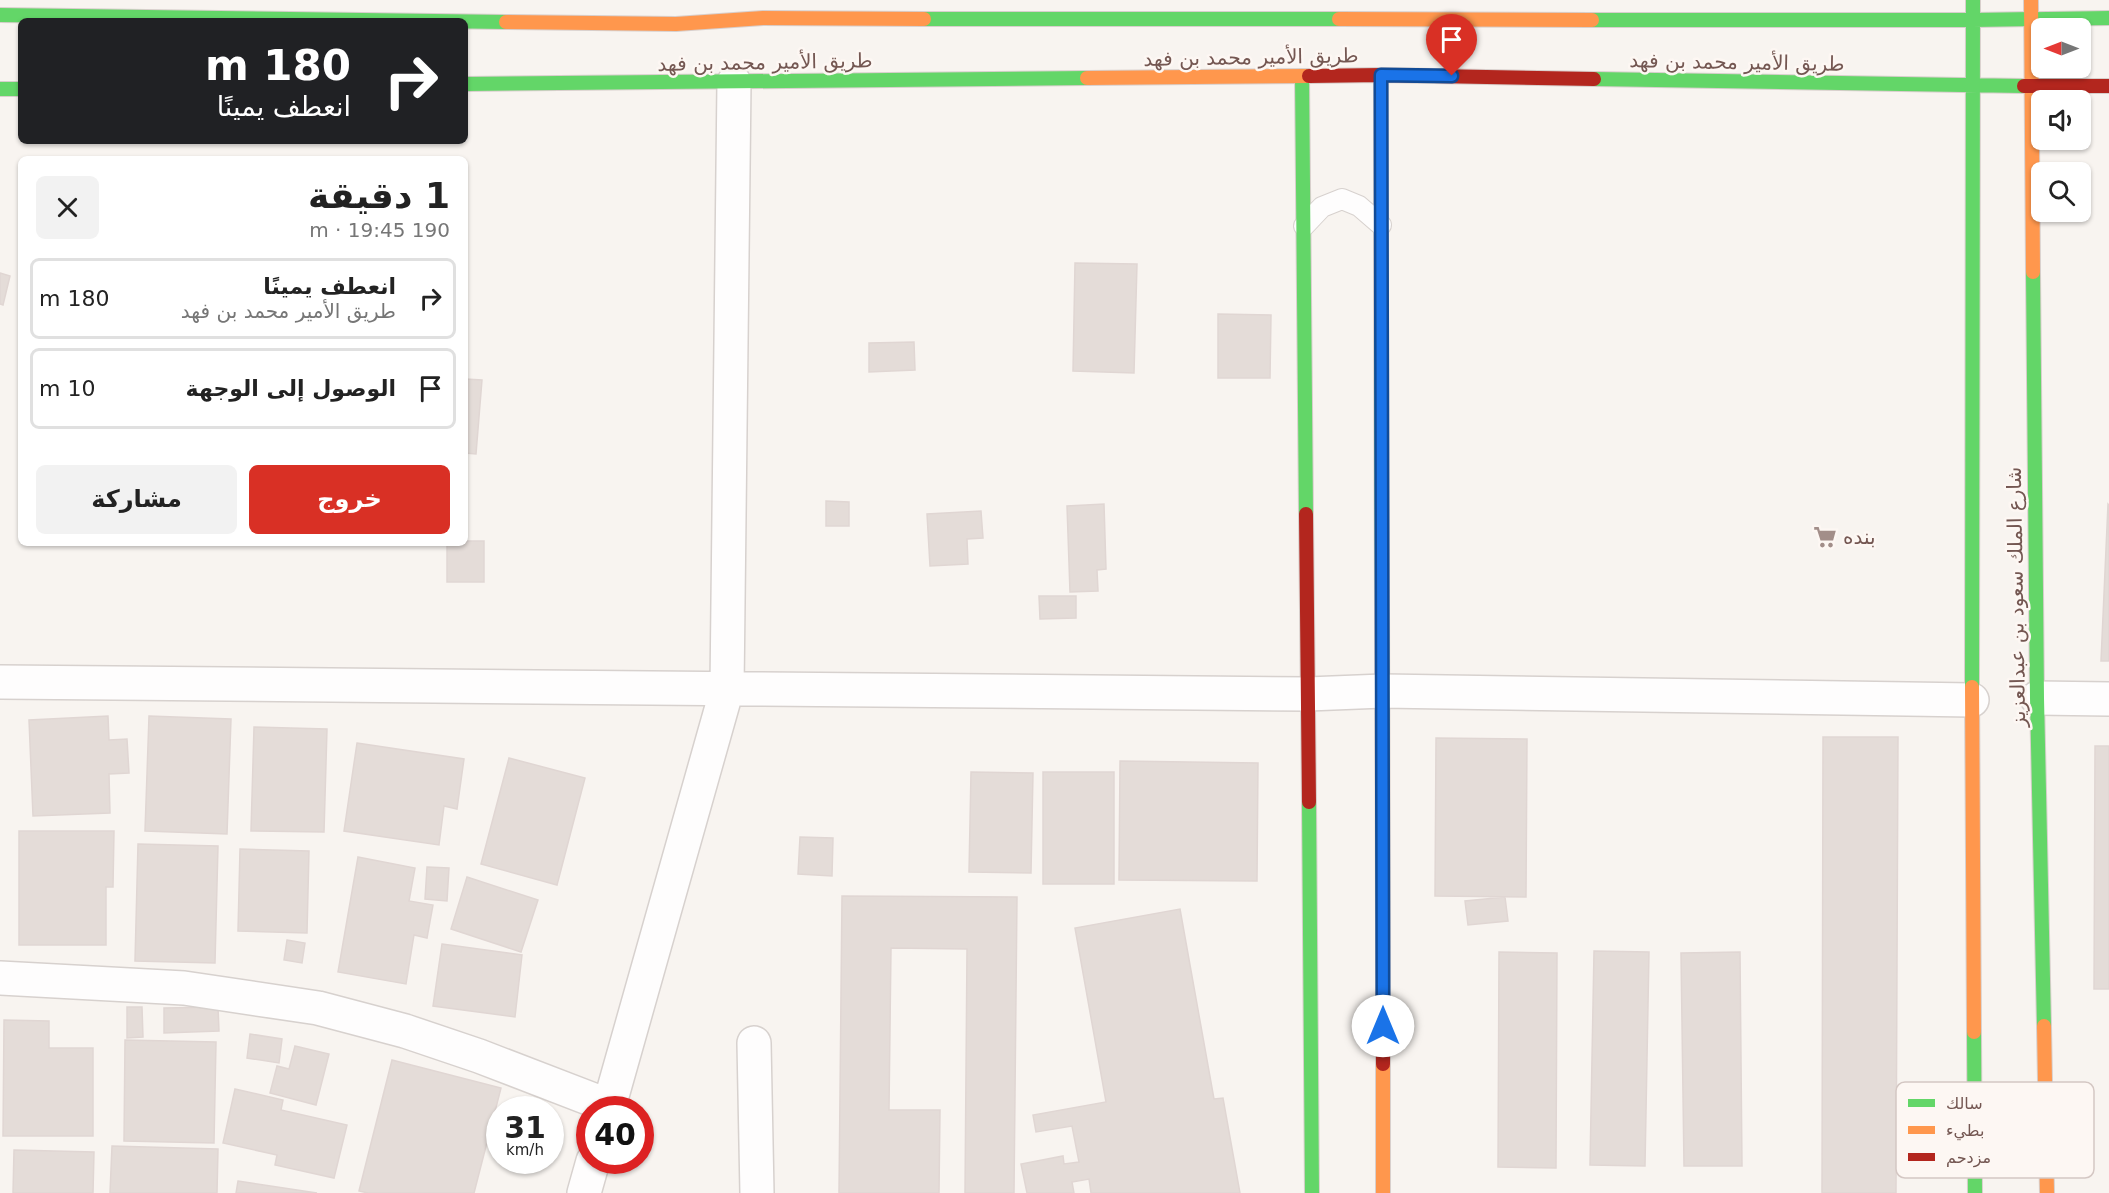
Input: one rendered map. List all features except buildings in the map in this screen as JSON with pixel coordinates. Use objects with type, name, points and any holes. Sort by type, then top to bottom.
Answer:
[{"type":"main road","points":[[763,0],[764,18]]},
{"type":"main road","points":[[824,0],[826,19]]},
{"type":"main road","points":[[1973,0],[1972,699],[1974,1082]]},
{"type":"main road","name":"شارع الملك سعود بن عبدالعزيز","points":[[2031,0],[2031,18]]},
{"type":"main road","name":"طريق الأمير محمد بن فهد","points":[[468,21],[676,24],[764,18],[1384,10],[1973,20],[2031,19]]},
{"type":"main road","name":"طريق الأمير محمد بن فهد","points":[[0,15],[225,18]]},
{"type":"main road","name":"طريق الأمير محمد بن فهد","points":[[2091,18],[2109,18]]},
{"type":"main road","points":[[1381,75],[1383,1193]]},
{"type":"main road","name":"طريق الأمير محمد بن فهد","points":[[468,84],[1381,75],[2031,87],[2109,86]]},
{"type":"main road","points":[[1302,76],[1312,1193]]},
{"type":"main road","name":"شارع الملك سعود بن عبدالعزيز","points":[[2031,78],[2037,698],[2045,1082]]},
{"type":"main road","points":[[0,89],[18,89]]},
{"type":"main road","points":[[1975,1178],[1975,1193]]},
{"type":"main road","name":"شارع الملك سعود بن عبدالعزيز","points":[[2047,1178],[2047,1193]]},
{"type":"street","points":[[611,1096],[727,689],[734,82]]},
{"type":"street","points":[[0,682],[1308,694],[1383,692],[1972,699]]},
{"type":"street","points":[[2037,698],[2109,699]]},
{"type":"street","points":[[0,978],[184,988],[318,1008],[405,1031],[458,1049],[577,1096]]},
{"type":"street","points":[[754,1043],[758,1193]]},
{"type":"street","points":[[584,1193],[589,1174]]},
{"type":"lane","points":[[1304,226],[1322,207],[1342,199],[1359,206],[1381,225]]},
{"type":"traffic: fast","points":[[1972,687],[1973,0]]},
{"type":"traffic: fast","points":[[0,15],[217,18]]},
{"type":"traffic: fast","points":[[1592,20],[2109,18]]},
{"type":"traffic: fast","points":[[924,19],[1339,19]]},
{"type":"traffic: fast","points":[[468,21],[506,22]]},
{"type":"traffic: fast","points":[[1302,76],[1306,514]]},
{"type":"traffic: fast","points":[[468,84],[1087,78]]},
{"type":"traffic: fast","points":[[1594,79],[2024,86]]},
{"type":"traffic: fast","points":[[0,89],[18,89]]},
{"type":"traffic: fast","points":[[2033,272],[2037,698],[2044,1026]]},
{"type":"traffic: fast","points":[[1381,297],[1383,924]]},
{"type":"traffic: fast","points":[[1309,802],[1312,1193]]},
{"type":"traffic: fast","points":[[1974,1032],[1974,1082]]},
{"type":"traffic: fast","points":[[1975,1178],[1975,1193]]},
{"type":"traffic: slow","points":[[2031,0],[2033,272]]},
{"type":"traffic: slow","points":[[506,22],[676,24],[763,18],[924,19]]},
{"type":"traffic: slow","points":[[1339,19],[1592,20]]},
{"type":"traffic: slow","points":[[1381,75],[1381,297]]},
{"type":"traffic: slow","points":[[1087,78],[1309,76]]},
{"type":"traffic: slow","points":[[1972,687],[1974,1032]]},
{"type":"traffic: slow","points":[[2044,1026],[2045,1082]]},
{"type":"traffic: slow","points":[[1383,1064],[1383,1193]]},
{"type":"traffic: slow","points":[[2047,1178],[2047,1193]]},
{"type":"traffic: jam","points":[[1309,76],[1594,79]]},
{"type":"traffic: jam","points":[[2024,86],[2109,86]]},
{"type":"traffic: jam","points":[[1306,514],[1309,802]]},
{"type":"traffic: jam","points":[[1383,924],[1383,1064]]},
{"type":"place","name":"بنده","points":[[1825,537]]},
{"type":"route","points":[[1383,1026],[1381,75],[1452,76]]}]
